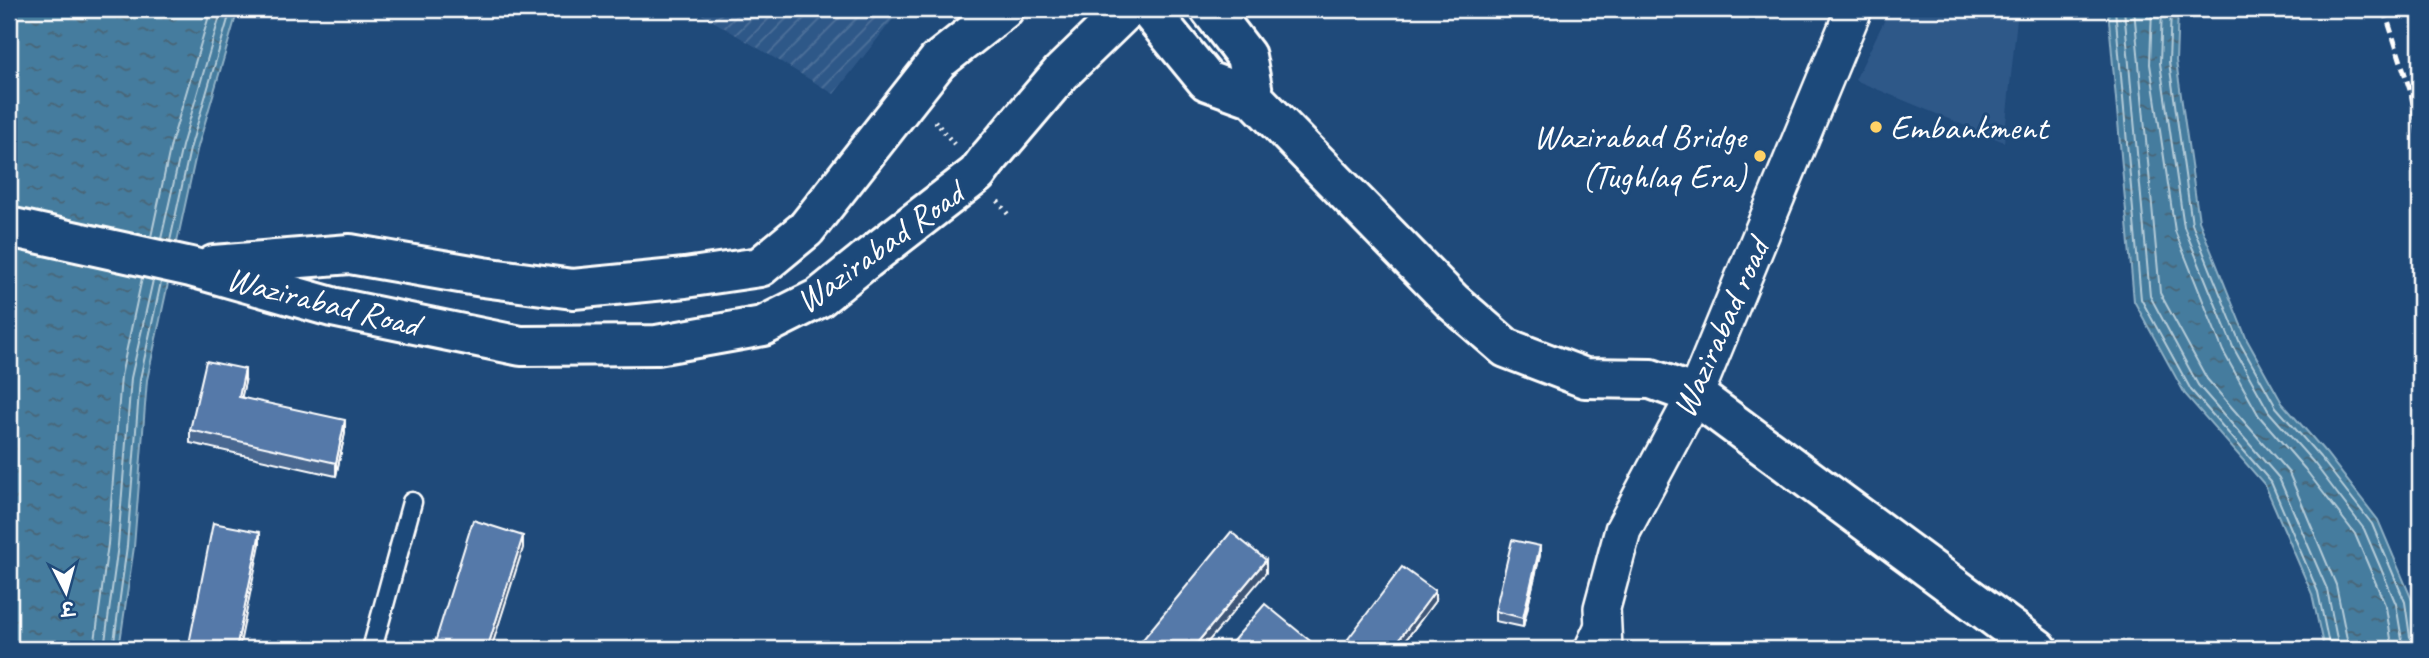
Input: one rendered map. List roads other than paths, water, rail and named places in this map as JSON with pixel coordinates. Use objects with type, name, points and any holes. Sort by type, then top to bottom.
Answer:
[{"type":"main road","name":"Wazirabad Road","points":[[191,267],[350,254],[573,289],[685,278],[760,267],[806,229],[938,61],[1004,9]]},
{"type":"main road","name":"Wazirabad Road","points":[[9,227],[191,267],[332,307],[521,346],[657,345],[763,326],[819,299],[977,174],[1061,73],[1127,9]]},
{"type":"main road","points":[[1148,9],[1207,81],[1254,98],[1452,301],[1506,348],[1585,378],[1651,379],[1695,395],[2038,649]]},
{"type":"main road","points":[[1210,9],[1246,56],[1254,98]]},
{"type":"street","name":"Wazirabad road","points":[[1604,649],[1602,608],[1623,530],[1695,395],[1854,9]]},
{"type":"lane","points":[[372,649],[412,502]]},
{"type":"lane","points":[[1583,649],[1602,608]]},
{"type":"water","points":[[9,9],[238,9],[197,150],[147,380],[134,547],[119,649],[9,649]]},
{"type":"water","points":[[2108,9],[2178,9],[2176,61],[2199,221],[2247,340],[2282,403],[2326,453],[2378,520],[2412,600],[2419,649],[2324,649],[2312,594],[2265,485],[2185,394],[2134,301]]},
{"type":"railway","points":[[2384,9],[2411,93],[2420,145]]},
{"type":"place","name":"Embankment","points":[[1876,127]]},
{"type":"place","name":"Wazirabad Bridge (Tughlaq Era)","points":[[1760,156]]}]
